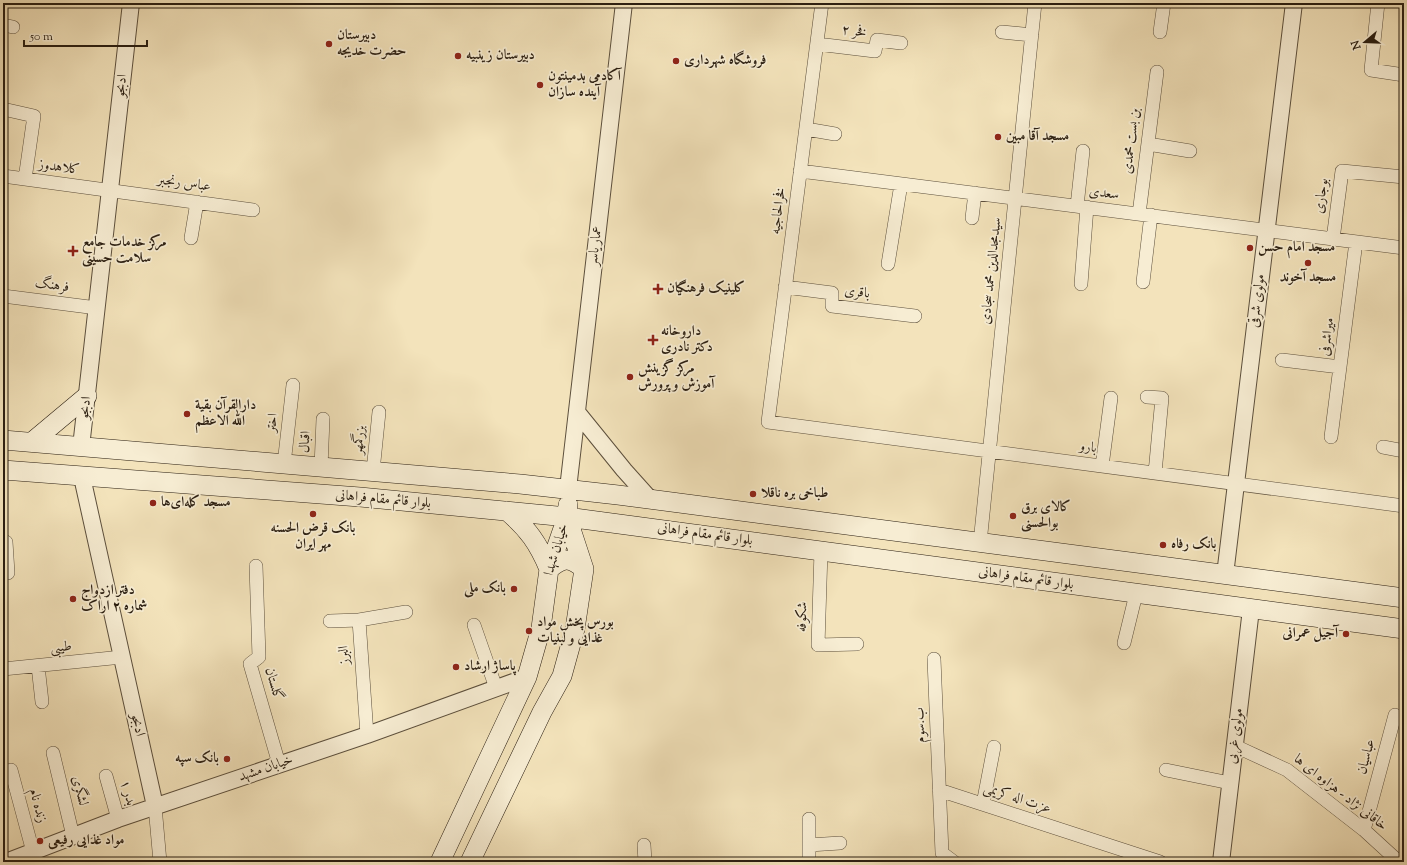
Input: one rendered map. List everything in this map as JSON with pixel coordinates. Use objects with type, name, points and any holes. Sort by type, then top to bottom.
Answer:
[{"type":"main road","points":[[32,442],[87,396]]},
{"type":"main road","name":"بلوار قائم مقام فراهانی","points":[[3,440],[568,489],[1404,598]]},
{"type":"main road","name":"ادبجو","points":[[81,447],[82,477]]},
{"type":"main road","name":"بلوار قائم مقام فراهانی","points":[[3,470],[360,497],[567,516],[1404,629]]},
{"type":"main road","points":[[567,516],[568,489]]},
{"type":"main road","points":[[507,511],[523,525],[535,540],[549,569],[558,562],[566,560],[575,561],[584,569]]},
{"type":"main road","name":"خیابان شهدا","points":[[470,862],[539,719],[562,676],[575,629],[584,569],[567,516]]},
{"type":"main road","name":"خیابان شهدا","points":[[440,862],[527,677],[541,628],[549,569],[567,516]]},
{"type":"street","name":"ادبجو","points":[[81,447],[131,3]]},
{"type":"street","name":"عمار یاسر","points":[[568,489],[624,3]]},
{"type":"street","name":"فخرالحاجیه","points":[[768,422],[822,3]]},
{"type":"street","name":"سیدمجدالدین محمد سجادی","points":[[980,543],[1035,3]]},
{"type":"street","points":[[1160,32],[1164,3]]},
{"type":"street","name":"مولوی شرقی","points":[[1225,575],[1294,3]]},
{"type":"street","points":[[1378,3],[1371,70],[1404,75]]},
{"type":"street","points":[[1002,32],[1032,35]]},
{"type":"street","name":"فخر ۲","points":[[817,44],[876,51],[877,40],[901,43]]},
{"type":"street","name":"بن بست محمدی","points":[[1143,282],[1148,144],[1157,72]]},
{"type":"street","points":[[3,110],[34,116],[25,179]]},
{"type":"street","points":[[806,129],[835,134]]},
{"type":"street","points":[[1148,144],[1190,151]]},
{"type":"street","points":[[1081,284],[1083,150]]},
{"type":"street","name":"سعدی","points":[[800,171],[1404,248]]},
{"type":"street","name":"بوجاری","points":[[1332,239],[1342,171],[1404,177]]},
{"type":"street","name":"کلاهدوز","points":[[3,176],[110,191]]},
{"type":"street","points":[[888,264],[900,184]]},
{"type":"street","name":"عباس رنجبر","points":[[110,191],[253,210]]},
{"type":"street","points":[[972,218],[975,193]]},
{"type":"street","points":[[190,238],[197,202]]},
{"type":"street","name":"میراشرفی","points":[[1331,437],[1356,242]]},
{"type":"street","name":"باقری","points":[[785,287],[832,293],[832,306],[915,316]]},
{"type":"street","name":"فرهنگ","points":[[3,296],[97,308]]},
{"type":"street","points":[[1282,360],[1340,367]]},
{"type":"street","name":"اختر","points":[[284,464],[293,385]]},
{"type":"street","points":[[1147,397],[1162,398],[1154,473]]},
{"type":"street","points":[[1102,466],[1112,398]]},
{"type":"street","name":"بزرگمهر","points":[[373,471],[379,412]]},
{"type":"street","points":[[577,412],[624,470],[650,499]]},
{"type":"street","name":"اقبال","points":[[321,467],[324,419]]},
{"type":"street","name":"بارو","points":[[768,422],[1404,506]]},
{"type":"street","points":[[1383,447],[1404,451]]},
{"type":"street","name":"ادبجو","points":[[82,477],[155,806]]},
{"type":"street","points":[[3,542],[6,542],[8,573]]},
{"type":"street","name":"شکوفه","points":[[820,551],[818,645],[856,644]]},
{"type":"street","name":"گلستان","points":[[256,566],[259,657],[250,664],[279,764]]},
{"type":"street","points":[[1124,643],[1136,594]]},
{"type":"street","name":"مولوی غربی","points":[[1221,862],[1250,609]]},
{"type":"street","points":[[330,620],[359,620],[406,612]]},
{"type":"street","name":"البرز","points":[[359,620],[367,735]]},
{"type":"street","points":[[474,625],[496,688]]},
{"type":"street","name":"طیبی","points":[[3,669],[122,657]]},
{"type":"street","name":"ب.سوم","points":[[934,659],[939,790]]},
{"type":"street","points":[[38,666],[42,702]]},
{"type":"street","name":"خیابان مشهد","points":[[6,862],[118,819],[367,735],[527,677]]},
{"type":"street","name":"عباسیان","points":[[1364,830],[1395,715]]},
{"type":"street","name":"خاقانی نژاد - هزاوه ای ها","points":[[1234,746],[1287,770],[1364,830],[1400,862]]},
{"type":"street","points":[[983,804],[994,747]]},
{"type":"street","name":"لشگری","points":[[53,753],[73,836]]},
{"type":"street","name":"زنده نام","points":[[11,770],[33,852]]},
{"type":"street","points":[[1166,770],[1230,784]]},
{"type":"street","name":"بدر ۱","points":[[106,776],[118,819]]},
{"type":"street","points":[[939,790],[942,853],[954,862]]},
{"type":"street","name":"عزت اله کریمی","points":[[939,790],[1147,860],[1160,862]]},
{"type":"street","points":[[155,806],[160,862]]},
{"type":"street","points":[[809,819],[809,862]]},
{"type":"street","points":[[809,845],[840,843]]},
{"type":"street","points":[[644,845],[646,862]]},
{"type":"place","name":"دبیرستان حضرت خدیجه","points":[[329,44]]},
{"type":"place","name":"دبیرستان زینبیه","points":[[458,56]]},
{"type":"place","name":"فروشگاه شهرداری","points":[[676,61]]},
{"type":"place","name":"آکادمی بدمینتون آینده سازان","points":[[540,85]]},
{"type":"place","name":"مسجد آقا مبین","points":[[998,137]]},
{"type":"place","name":"مسجد امام حسن","points":[[1250,248]]},
{"type":"place","name":"مرکز خدمات جامع سلامت حسینی","points":[[73,251]]},
{"type":"place","name":"مسجد آخوند","points":[[1308,263]]},
{"type":"place","name":"کلینیک فرهنگیان","points":[[658,289]]},
{"type":"place","name":"داروخانه دکتر نادری","points":[[653,340]]},
{"type":"place","name":"مرکز گزینش آموزش و پرورش","points":[[630,377]]},
{"type":"place","name":"دارالقرآن بقیة الله الاعظم","points":[[187,414]]},
{"type":"place","name":"طباخی بره ناقلا","points":[[753,494]]},
{"type":"place","name":"مسجد کله‌ای‌ها","points":[[153,503]]},
{"type":"place","name":"بانک قرض الحسنه مهر ایران","points":[[313,514]]},
{"type":"place","name":"کالای برق بوالحسنی","points":[[1013,516]]},
{"type":"place","name":"بانک رفاه","points":[[1163,545]]},
{"type":"place","name":"بانک ملی","points":[[514,589]]},
{"type":"place","name":"دفتر ازدواج شماره ۲ اراک","points":[[73,599]]},
{"type":"place","name":"بورس پخش مواد غذایی و لبنیات","points":[[529,631]]},
{"type":"place","name":"آجیل عمرانی","points":[[1346,634]]},
{"type":"place","name":"پاساژ ارشاد","points":[[456,667]]},
{"type":"place","name":"بانک سپه","points":[[227,759]]},
{"type":"place","name":"مواد غذایی رفیعی","points":[[40,841]]}]
